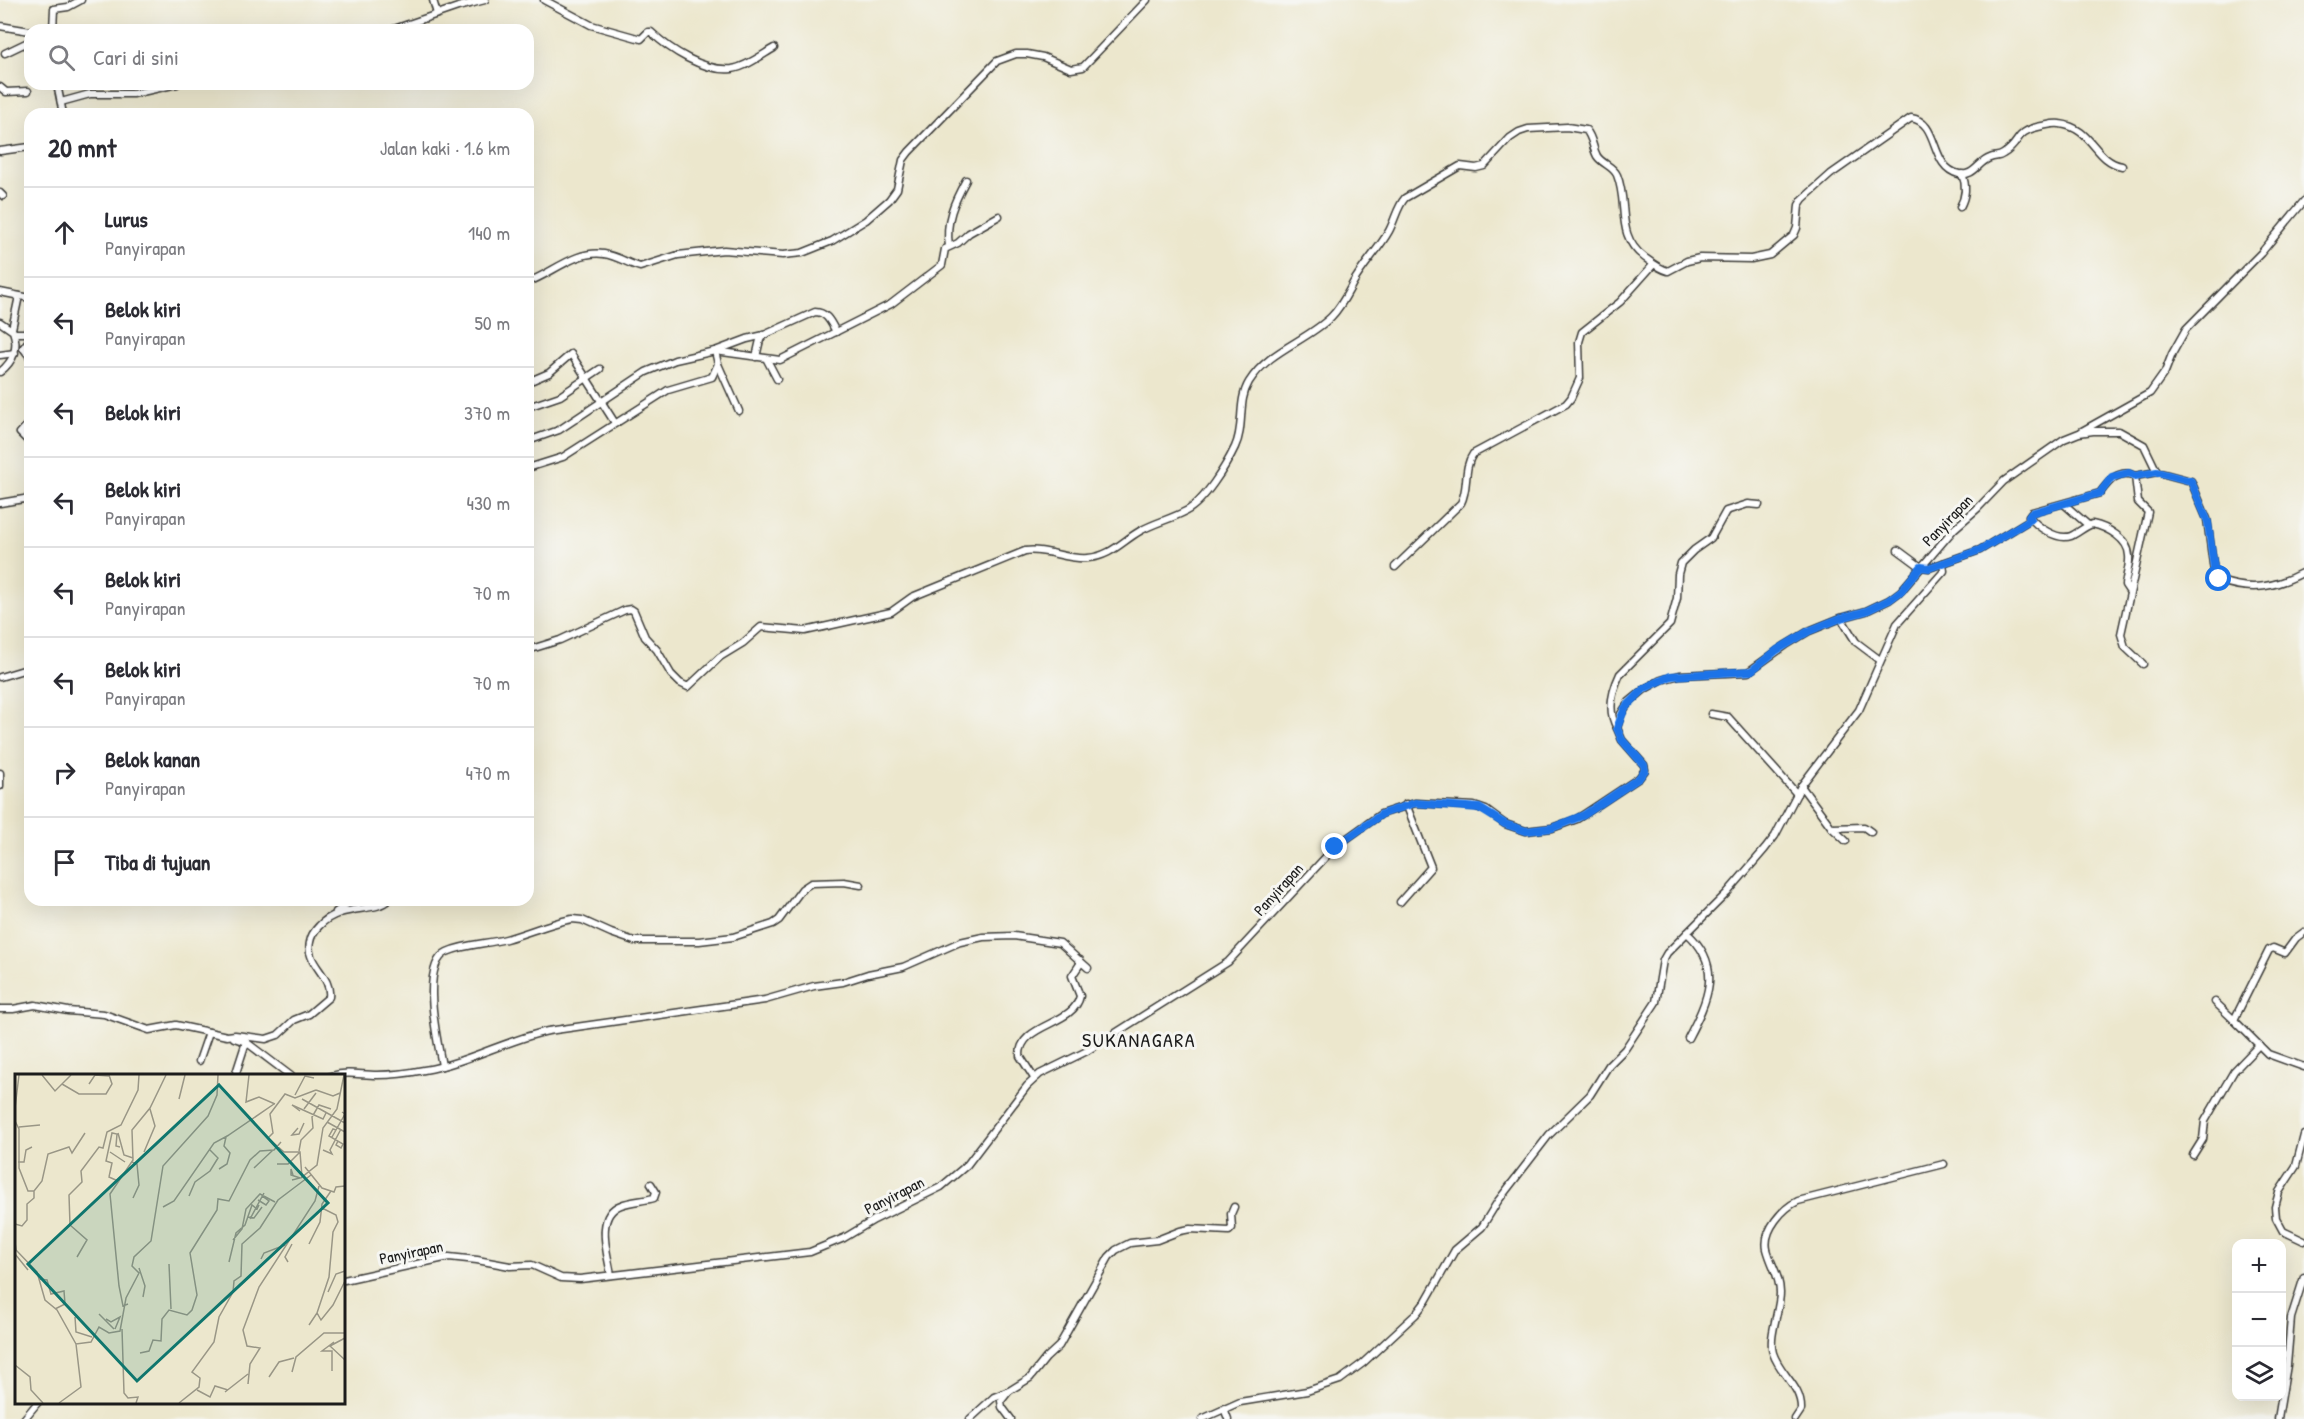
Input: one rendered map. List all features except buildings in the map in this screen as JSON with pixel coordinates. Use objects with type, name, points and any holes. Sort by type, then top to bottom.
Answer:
[{"type":"street","points":[[53,24],[54,10],[81,0]]},
{"type":"street","points":[[433,0],[437,14]]},
{"type":"street","points":[[408,24],[485,0]]},
{"type":"street","points":[[544,0],[591,25],[641,39],[651,32],[667,46],[715,68],[734,69],[774,48]]},
{"type":"street","points":[[534,280],[575,258],[591,253],[618,258],[640,267],[678,255],[724,250],[783,255],[802,253],[832,241],[866,220],[889,200],[900,181],[906,156],[991,65],[1016,54],[1043,57],[1071,69],[1083,67],[1147,0]]},
{"type":"street","points":[[0,26],[24,30]]},
{"type":"street","points":[[5,53],[24,44]]},
{"type":"street","points":[[0,87],[4,92],[28,91]]},
{"type":"street","points":[[58,90],[62,108]]},
{"type":"street","points":[[61,102],[90,94],[133,94],[151,90]]},
{"type":"street","points":[[534,648],[560,640],[631,609],[645,637],[657,650],[671,674],[688,687],[720,657],[743,643],[761,627],[805,631],[891,612],[912,597],[1026,551],[1045,551],[1062,557],[1074,558],[1091,558],[1108,554],[1148,527],[1185,512],[1198,502],[1233,451],[1240,436],[1241,405],[1252,378],[1261,365],[1288,345],[1309,335],[1342,305],[1353,283],[1390,230],[1405,198],[1460,166],[1476,168],[1484,166],[1510,138],[1528,129],[1567,127],[1586,130],[1598,158],[1618,176],[1624,219],[1631,246],[1653,265],[1668,271],[1687,261],[1700,258],[1751,259],[1770,255],[1794,235],[1797,228],[1799,205],[1808,194],[1831,174],[1911,118],[1921,122],[1927,128],[1944,165],[1956,173],[1971,173],[1986,160],[2004,154],[2028,129],[2051,124],[2061,124],[2082,131],[2104,158],[2114,165],[2122,166]]},
{"type":"street","points":[[0,151],[24,148]]},
{"type":"street","points":[[1960,207],[1966,186],[1962,174]]},
{"type":"street","points":[[949,246],[948,224],[952,209],[966,180]]},
{"type":"street","points":[[2079,433],[2151,393],[2165,372],[2186,329],[2256,259],[2304,201]]},
{"type":"street","points":[[715,351],[780,360],[891,304],[942,266],[943,251],[949,246],[958,243],[969,233],[999,216]]},
{"type":"street","points":[[1395,567],[1461,503],[1473,454],[1558,409],[1571,398],[1580,378],[1579,342],[1582,332],[1620,302],[1653,265]]},
{"type":"street","points":[[0,292],[24,297]]},
{"type":"street","points":[[0,372],[12,360],[15,353],[13,331],[19,296]]},
{"type":"street","points":[[534,439],[559,430],[660,365],[764,335],[815,312],[826,317],[836,332]]},
{"type":"street","points":[[0,322],[13,331],[24,332]]},
{"type":"street","points":[[756,357],[760,340],[764,335]]},
{"type":"street","points":[[715,351],[718,364],[739,411]]},
{"type":"street","points":[[0,354],[15,353]]},
{"type":"street","points":[[534,379],[549,373],[571,354],[615,423]]},
{"type":"street","points":[[767,360],[777,379]]},
{"type":"street","points":[[534,466],[563,457],[668,390],[712,377],[718,364]]},
{"type":"street","points":[[534,405],[560,396],[600,369]]},
{"type":"street","name":"Panyirapan","points":[[345,1280],[449,1257],[510,1266],[532,1265],[561,1278],[611,1275],[810,1252],[844,1238],[874,1220],[941,1187],[958,1174],[1034,1078],[1087,1051],[1228,962],[1335,847],[1376,817],[1406,804],[1423,803],[1474,806],[1486,810],[1505,824],[1526,831],[1552,828],[1569,823],[1609,799],[1644,773],[1644,765],[1622,740],[1617,728],[1621,714],[1629,702],[1645,688],[1661,680],[1680,675],[1748,672],[1799,636],[1889,600],[1901,591],[1954,529],[2013,473],[2057,443],[2079,433],[2112,430],[2131,437],[2144,445],[2157,472]]},
{"type":"street","points":[[2129,591],[2125,585],[2128,549],[2110,531],[2095,525],[2088,525],[2072,536],[2064,537],[2046,531],[2031,519],[2029,516],[2031,513],[2100,493],[2105,484],[2115,476],[2129,473],[2135,476],[2157,472],[2188,479],[2193,484],[2208,522],[2214,572],[2222,581],[2267,587],[2282,583],[2304,572]]},
{"type":"street","points":[[2135,476],[2138,502],[2148,510],[2121,634],[2125,647],[2143,664]]},
{"type":"street","points":[[0,503],[24,499]]},
{"type":"street","points":[[1617,728],[1611,715],[1615,684],[1620,674],[1670,624],[1676,605],[1681,564],[1694,550],[1711,538],[1726,511],[1748,504],[1759,504]]},
{"type":"street","points":[[2064,504],[2088,525]]},
{"type":"street","points":[[1898,550],[1921,567],[1929,568],[1980,550],[2031,519]]},
{"type":"street","points":[[1202,1419],[1224,1407],[1256,1398],[1307,1390],[1340,1380],[1363,1363],[1416,1314],[1455,1250],[1482,1227],[1498,1201],[1549,1135],[1598,1085],[1609,1065],[1632,1039],[1656,1002],[1663,960],[1667,952],[1727,893],[1775,836],[1801,786],[1824,754],[1852,722],[1897,624],[1944,571],[1943,563]]},
{"type":"street","points":[[1841,618],[1856,642],[1880,660]]},
{"type":"street","points":[[0,677],[24,670]]},
{"type":"street","points":[[1711,714],[1728,717],[1797,794]]},
{"type":"street","points":[[0,773],[0,786]]},
{"type":"street","points":[[1801,786],[1832,828],[1846,841]]},
{"type":"street","points":[[1400,902],[1431,867],[1406,804]]},
{"type":"street","points":[[1832,828],[1864,827],[1872,832]]},
{"type":"street","points":[[442,1066],[434,1020],[433,972],[445,953],[506,939],[572,919],[582,920],[610,933],[634,940],[699,941],[733,938],[779,920],[802,889],[811,883],[844,882],[861,885]]},
{"type":"street","points":[[227,1036],[259,1039],[274,1037],[294,1020],[309,1014],[329,998],[329,984],[313,961],[309,943],[315,931],[345,906]]},
{"type":"street","points":[[331,916],[372,906]]},
{"type":"street","points":[[2234,1020],[2269,950],[2274,948],[2286,953],[2296,938],[2304,932]]},
{"type":"street","points":[[1687,933],[1697,943],[1706,958],[1711,978],[1688,1038]]},
{"type":"street","points":[[345,1074],[363,1072],[380,1075],[442,1066],[548,1031],[728,1006],[903,967],[960,942],[976,938],[1014,936],[1047,940],[1060,944],[1088,968]]},
{"type":"street","points":[[1034,1078],[1020,1056],[1021,1044],[1029,1036],[1067,1014],[1077,1004],[1080,996],[1072,976],[1080,960]]},
{"type":"street","points":[[2215,1002],[2272,1056],[2304,1067]]},
{"type":"street","points":[[0,1009],[42,1005],[68,1011],[105,1014],[149,1030],[176,1025],[227,1036],[246,1042],[288,1074]]},
{"type":"street","points":[[199,1061],[209,1032]]},
{"type":"street","points":[[236,1074],[246,1042]]},
{"type":"street","points":[[2193,1155],[2203,1138],[2205,1121],[2234,1071],[2259,1045]]},
{"type":"street","points":[[2304,1135],[2295,1169],[2279,1192],[2275,1207],[2278,1225],[2283,1232],[2304,1241]]},
{"type":"street","points":[[1795,1419],[1801,1410],[1800,1395],[1773,1353],[1780,1295],[1779,1282],[1766,1247],[1774,1224],[1787,1207],[1798,1201],[1944,1164]]},
{"type":"street","points":[[611,1275],[604,1232],[607,1220],[619,1205],[654,1198],[656,1192],[651,1184]]},
{"type":"street","points":[[970,1419],[994,1397],[1010,1391],[1030,1378],[1064,1339],[1106,1262],[1116,1250],[1130,1243],[1157,1240],[1191,1230],[1229,1231],[1232,1228],[1234,1206]]},
{"type":"street","points":[[2278,1419],[2287,1365],[2291,1318],[2304,1277]]},
{"type":"street","points":[[1010,1391],[1001,1404],[1011,1419]]},
{"type":"street","points":[[24,1419],[36,1404]]},
{"type":"street","points":[[1224,1407],[1228,1419]]},
{"type":"district","name":"SUKANAGARA","points":[[1139,1040]]},
{"type":"route","points":[[1335,847],[1367,822],[1406,804],[1415,803],[1474,806],[1486,810],[1505,824],[1526,831],[1552,828],[1569,823],[1644,773],[1644,765],[1622,740],[1617,725],[1629,702],[1645,688],[1671,676],[1751,671],[1799,636],[1889,600],[1901,591],[1921,567],[1929,568],[1980,550],[2031,519],[2029,514],[2100,493],[2105,484],[2115,476],[2129,473],[2135,476],[2157,472],[2191,481],[2208,522],[2214,568],[2219,579]]}]
